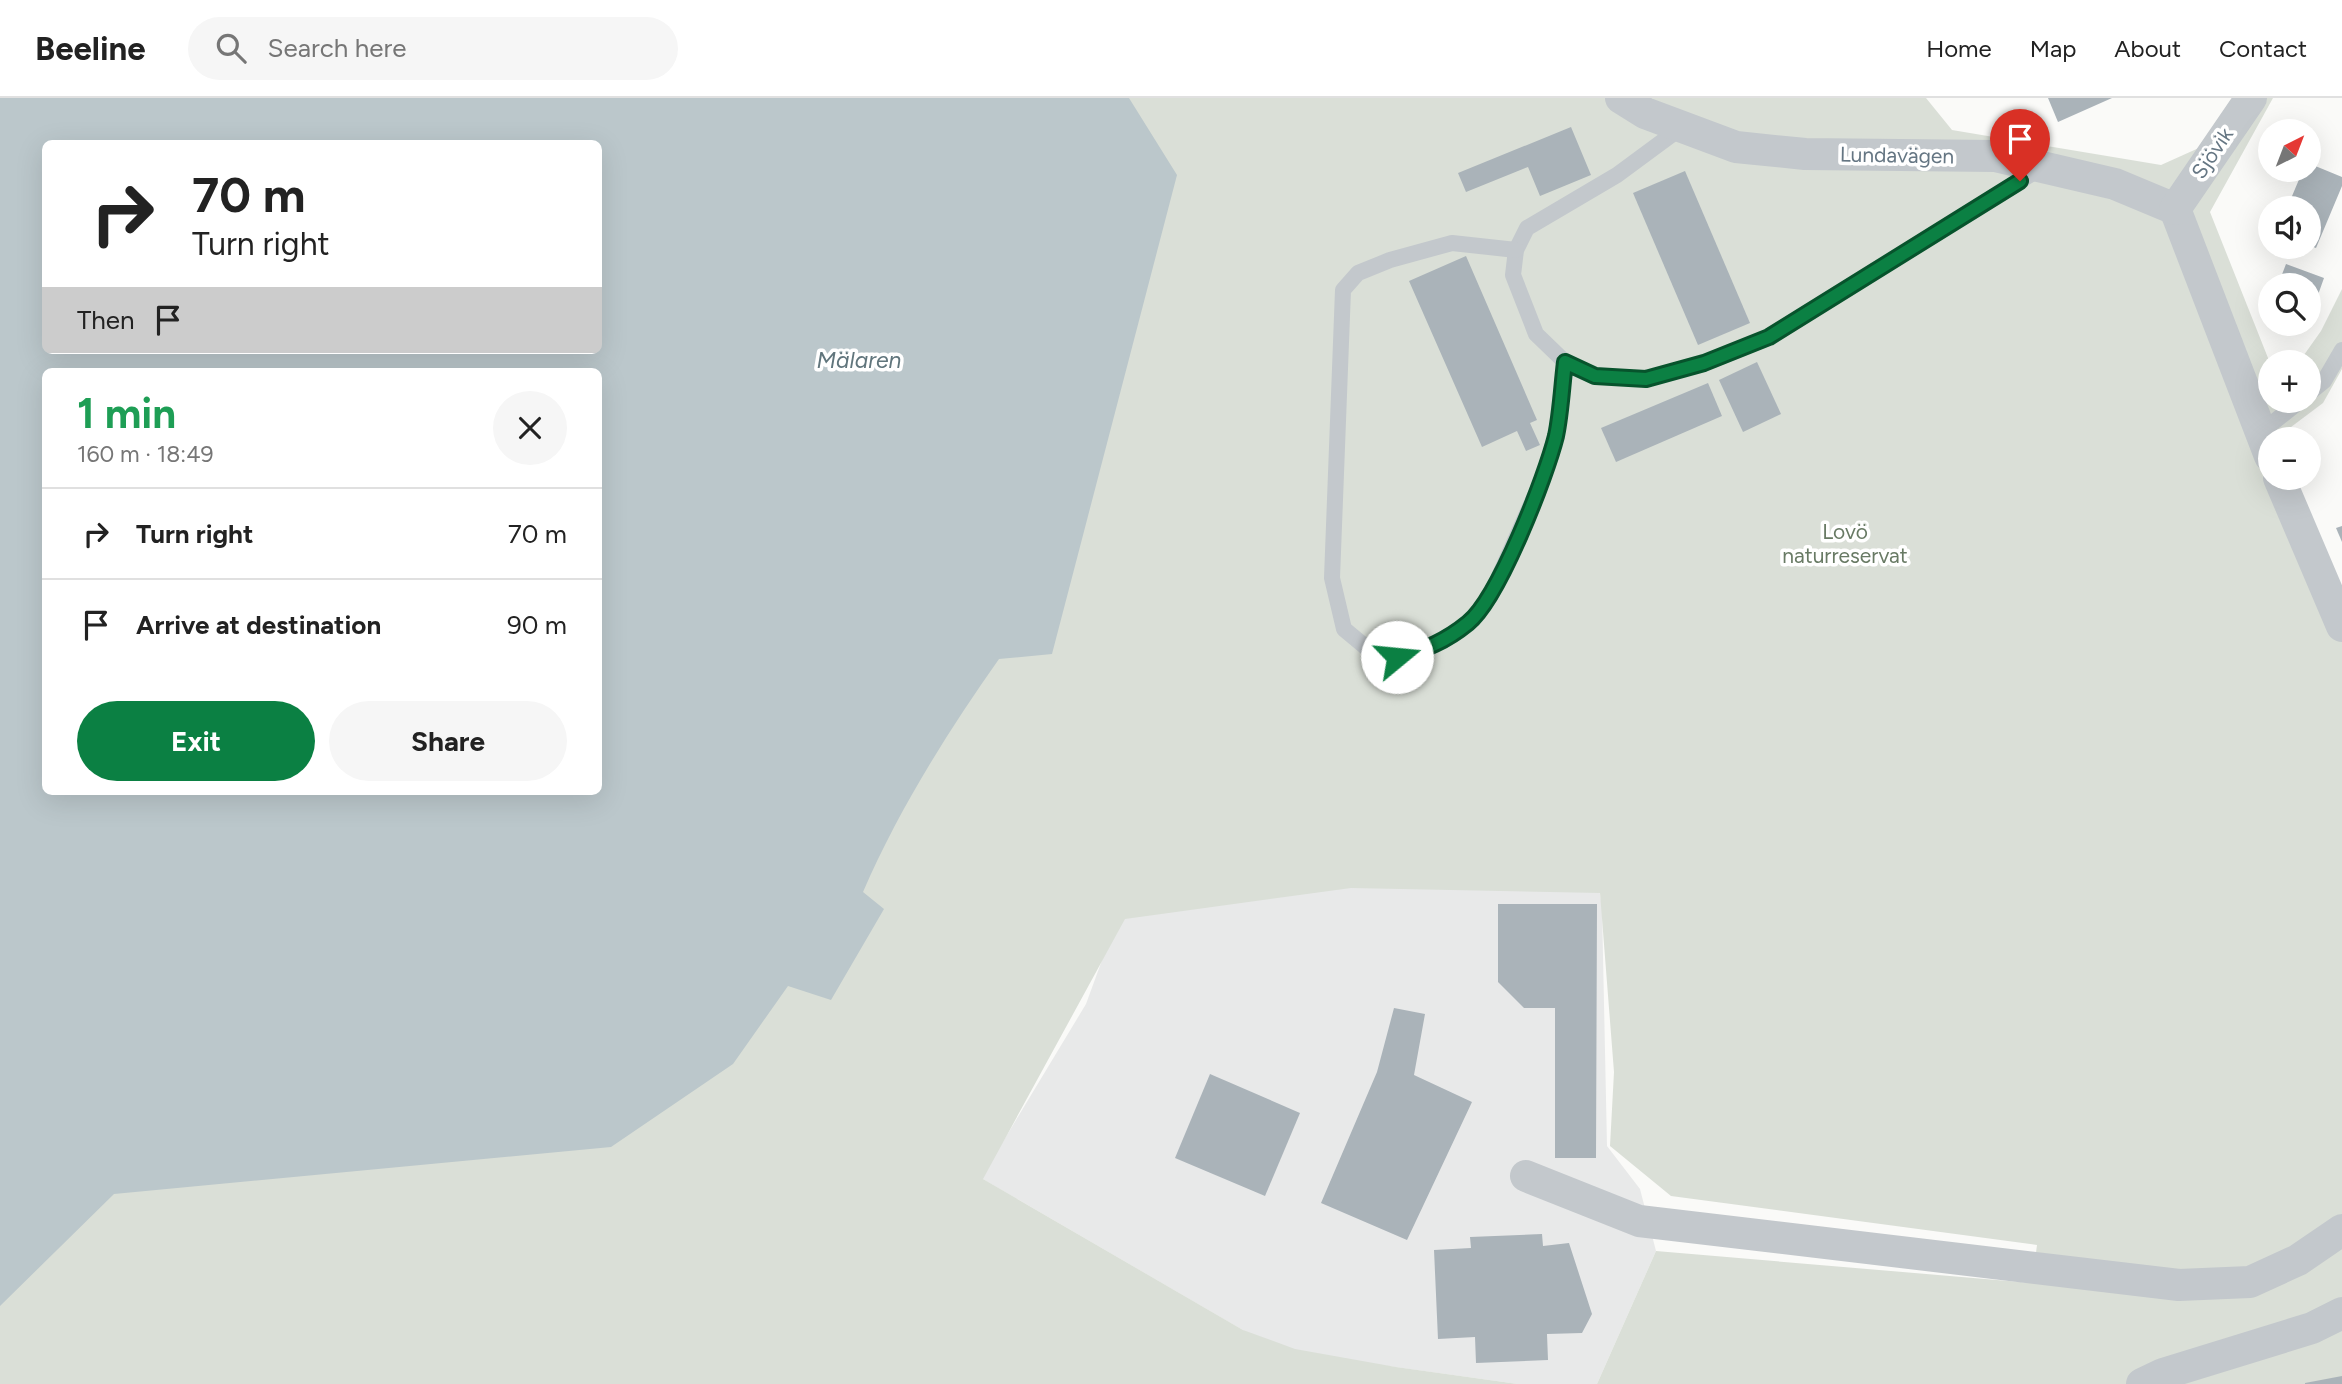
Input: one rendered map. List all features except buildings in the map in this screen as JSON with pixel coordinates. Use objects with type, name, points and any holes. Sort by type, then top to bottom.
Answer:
[{"type":"street","name":"Lundavägen","points":[[1621,98],[1645,113],[1736,148],[1805,154],[1995,156],[2115,184],[2175,209]]},
{"type":"street","name":"Sjövik","points":[[2175,209],[2251,98]]},
{"type":"street","points":[[2175,209],[2258,427]]},
{"type":"street","points":[[2284,490],[2342,626]]},
{"type":"street","points":[[1526,1177],[1640,1220],[2179,1284],[2250,1282],[2298,1260],[2342,1230]]},
{"type":"street","points":[[2142,1384],[2163,1374],[2312,1328],[2342,1313]]},
{"type":"lane","points":[[1682,127],[1617,175],[1527,228],[1516,250],[1513,275],[1536,334],[1565,362],[1595,376],[1646,379],[1704,363],[1769,337],[2043,166]]},
{"type":"lane","points":[[1516,250],[1451,243],[1390,260],[1358,273],[1343,290],[1332,578],[1344,629],[1367,649],[1397,657],[1428,649],[1470,622],[1490,597],[1544,475],[1556,434],[1565,362]]},
{"type":"lane","points":[[2321,383],[2342,350]]},
{"type":"lane","points":[[2279,427],[2290,413]]},
{"type":"shaded area","points":[[1189,722],[1587,803],[1602,908],[1607,1146],[1640,1189],[1656,1251],[1597,1384],[1518,1384],[1279,1351],[981,1178],[1086,1004]]},
{"type":"green space","name":"Lovö naturreservat","points":[[0,98],[1926,98],[1952,130],[2161,165],[2201,147],[2234,98],[2273,98],[2261,119],[2258,119],[2258,125],[2210,212],[2265,350],[2258,350],[2258,413],[2310,413],[2291,427],[2258,427],[2258,490],[2293,490],[2342,597],[2342,1384],[1597,1384],[1656,1251],[2032,1283],[2037,1245],[1671,1196],[1610,1146],[1614,1072],[1600,893],[1351,888],[1125,919],[983,1179],[1243,1330],[1295,1349],[1396,1367],[1518,1384],[0,1384]]},
{"type":"green space","name":"Lovö naturreservat","points":[[2342,289],[2342,369],[2321,404],[2321,350],[2308,350],[2317,336],[2321,336]]},
{"type":"water","name":"Mälaren","points":[[0,98],[1129,98],[1177,175],[1052,654],[999,659],[961,714],[908,802],[863,892],[884,909],[831,1000],[788,986],[733,1064],[611,1147],[114,1194],[0,1306]]},
{"type":"route","points":[[1397,657],[1428,649],[1470,622],[1490,597],[1544,475],[1556,434],[1565,362],[1595,376],[1646,379],[1704,363],[1769,337],[2020,181]]}]
